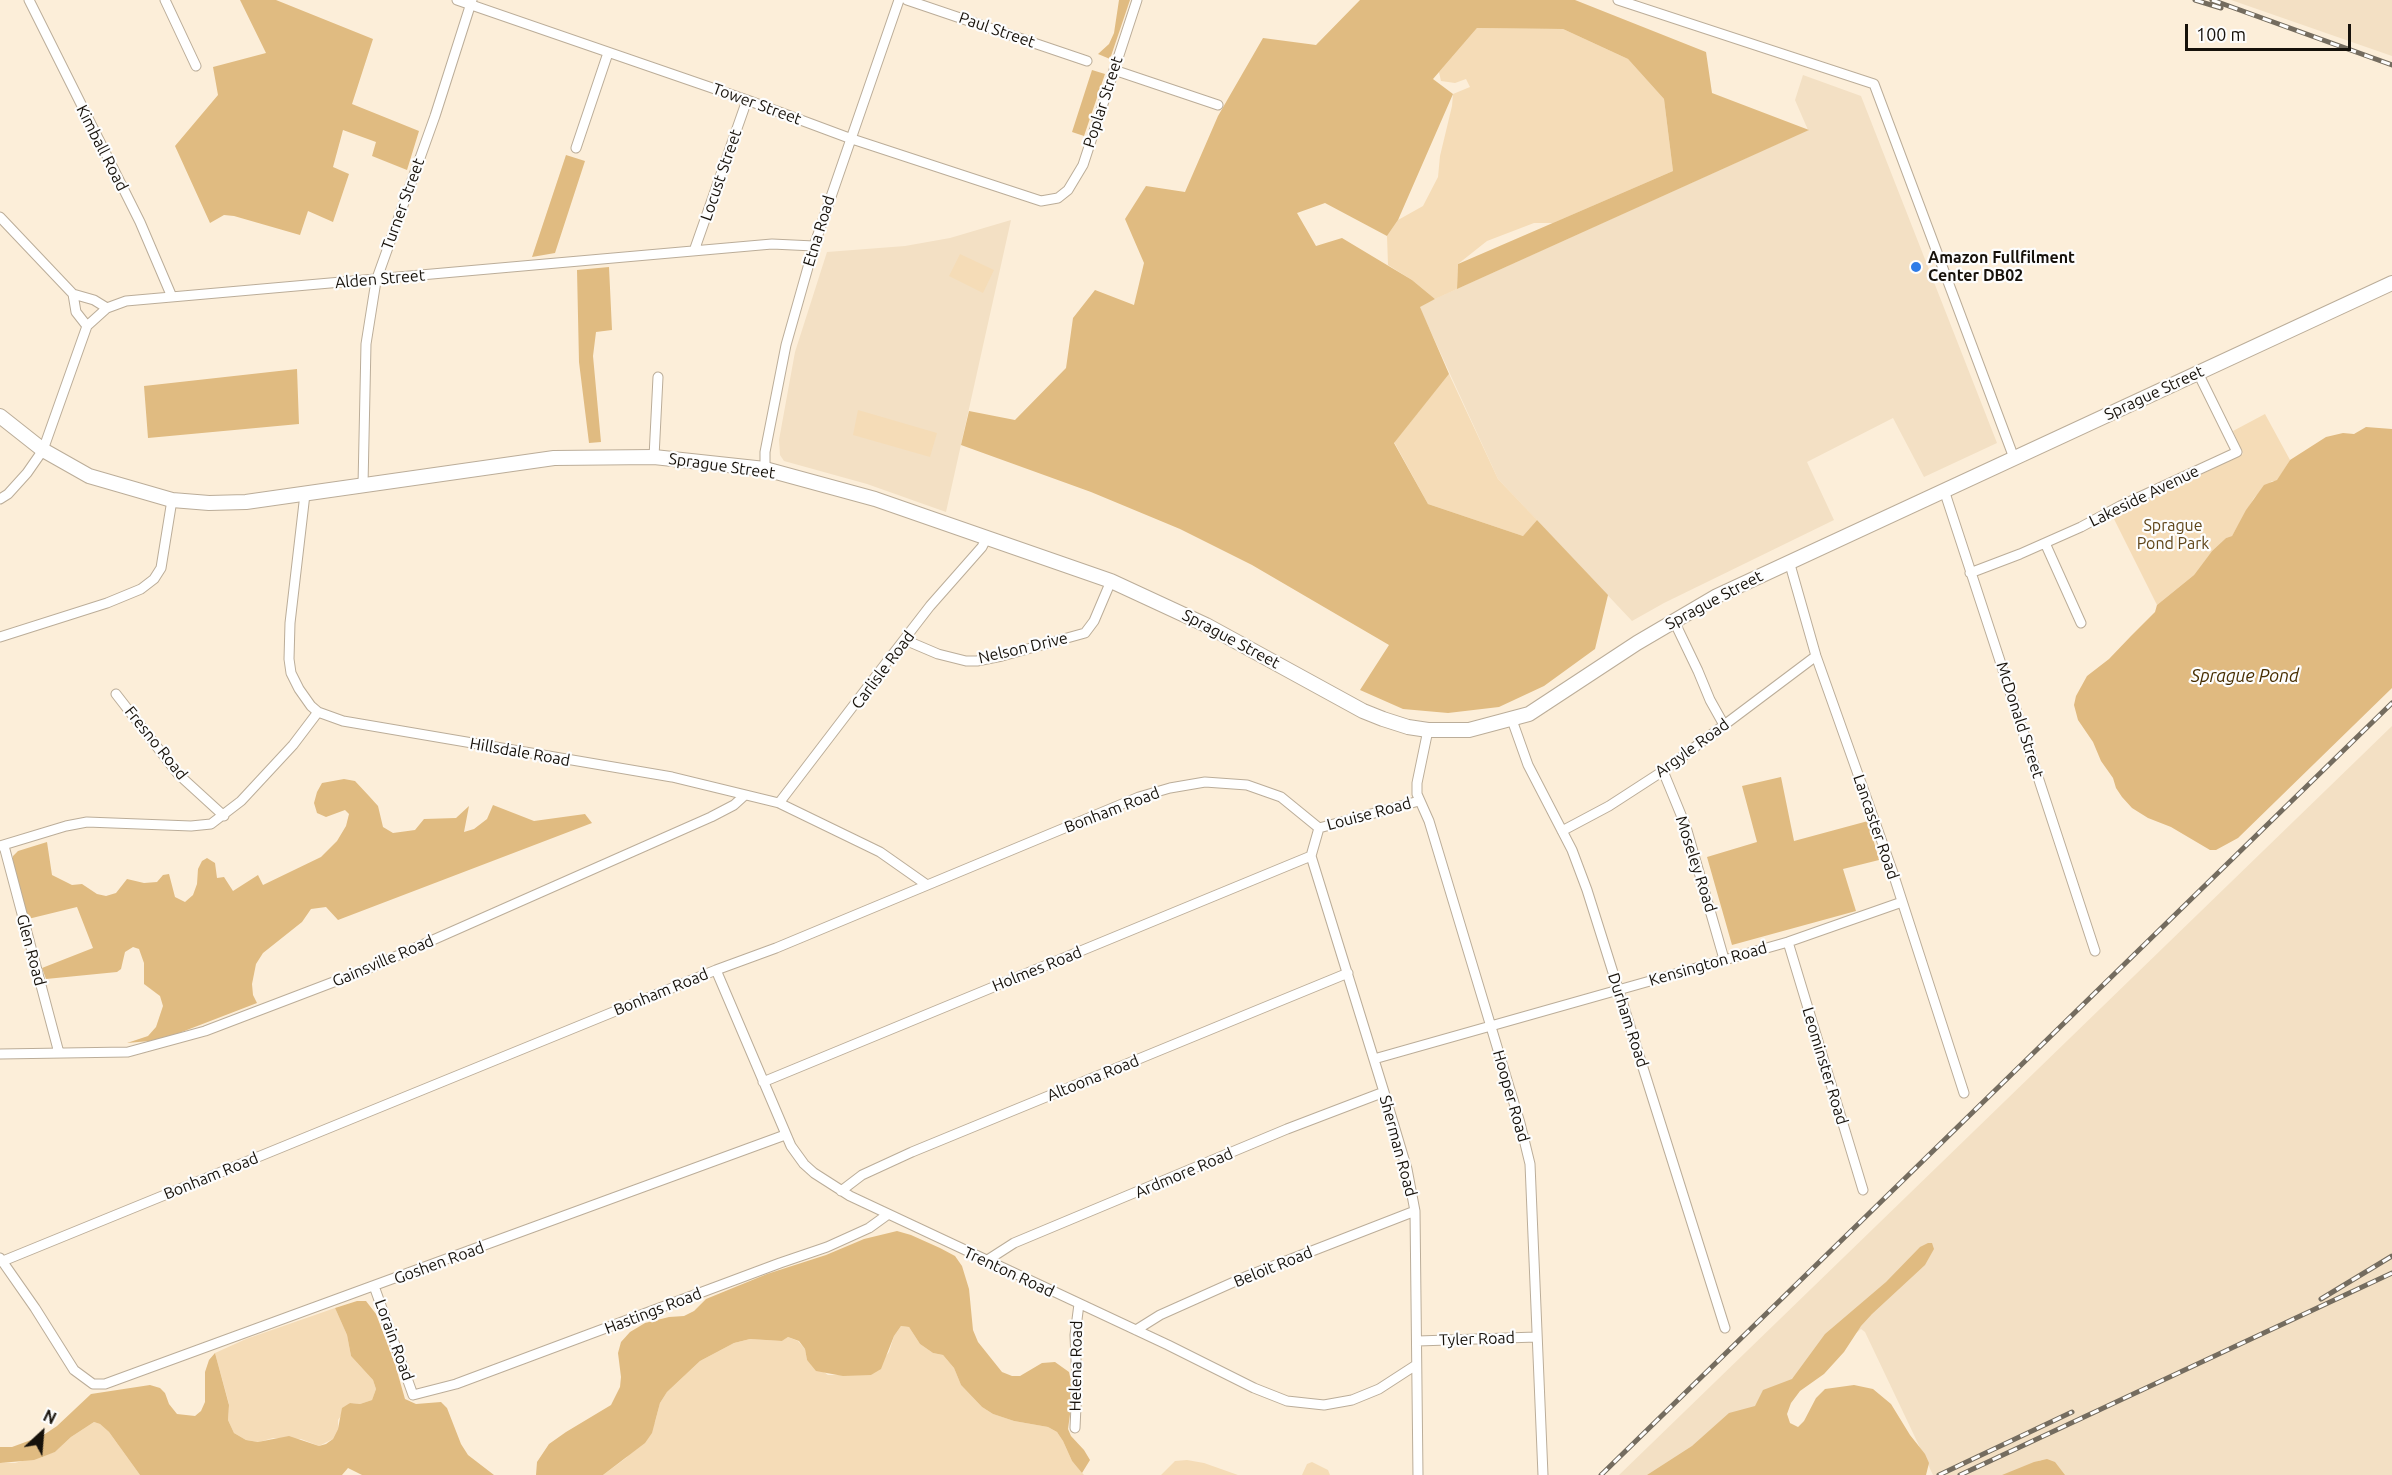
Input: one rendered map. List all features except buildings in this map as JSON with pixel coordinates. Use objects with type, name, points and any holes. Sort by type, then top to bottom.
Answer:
[{"type":"main road","name":"Sprague Street","points":[[0,416],[43,450],[89,476],[172,500],[246,502],[554,458],[654,457],[765,469],[875,499],[1111,581],[1206,625],[1363,711],[1408,727],[1428,730],[1469,730],[1529,714],[1674,621],[1717,596],[1789,561],[2392,283]]},
{"type":"street","name":"Kimball Road","points":[[29,0],[140,222],[172,297]]},
{"type":"street","points":[[165,0],[196,66]]},
{"type":"street","name":"Tower Street","points":[[457,0],[472,2],[608,53],[747,100],[849,138],[1041,201],[1058,198]]},
{"type":"street","name":"Etna Road","points":[[765,469],[765,452],[786,345],[814,246],[898,0]]},
{"type":"street","name":"Paul Street","points":[[908,0],[1087,61]]},
{"type":"street","name":"Poplar Street","points":[[1058,198],[1068,190],[1083,165],[1137,0]]},
{"type":"street","points":[[1618,0],[1874,84],[2014,458]]},
{"type":"street","name":"Turner Street","points":[[363,485],[366,344],[376,281],[435,116],[472,2]]},
{"type":"street","points":[[576,148],[608,53]]},
{"type":"street","points":[[1114,70],[1218,105]]},
{"type":"street","name":"Locust Street","points":[[694,251],[747,100]]},
{"type":"street","points":[[0,217],[73,294],[94,300],[107,308]]},
{"type":"street","name":"Alden Street","points":[[0,499],[8,494],[43,450],[87,326],[93,318],[107,308],[126,301],[376,281],[772,244],[814,246]]},
{"type":"street","points":[[73,294],[76,312],[87,326]]},
{"type":"street","name":"Lakeside Avenue","points":[[1970,573],[2045,543],[2237,452],[2198,373]]},
{"type":"street","points":[[654,457],[658,377]]},
{"type":"street","name":"McDonald Street","points":[[1944,490],[2095,951]]},
{"type":"street","points":[[2,846],[66,826],[87,822],[191,826],[211,824],[241,801],[293,745],[318,712],[299,689],[291,673],[289,659],[290,623],[305,494]]},
{"type":"street","points":[[0,637],[107,603],[141,589],[154,579],[161,567],[172,500]]},
{"type":"street","name":"Carlisle Road","points":[[779,803],[930,606],[982,547],[987,537]]},
{"type":"street","points":[[2045,543],[2081,623]]},
{"type":"street","name":"Lancaster Road","points":[[1789,561],[1816,656],[1902,902],[1964,1093]]},
{"type":"street","name":"Nelson Drive","points":[[905,640],[938,654],[966,661],[1002,657],[1085,633],[1094,621],[1111,581]]},
{"type":"street","points":[[1674,621],[1724,725]]},
{"type":"street","name":"Argyle Road","points":[[1562,831],[1609,806],[1663,771],[1816,656]]},
{"type":"street","name":"Fresno Road","points":[[116,694],[178,774],[224,816]]},
{"type":"street","name":"Hillsdale Road","points":[[318,712],[343,721],[672,777],[779,803],[833,827],[880,852],[927,885]]},
{"type":"street","name":"Durham Road","points":[[1512,720],[1528,765],[1562,831],[1587,890],[1725,1328]]},
{"type":"street","name":"Hooper Road","points":[[1428,730],[1417,783],[1419,801],[1429,821],[1530,1164],[1543,1475]]},
{"type":"street","name":"Moseley Road","points":[[1663,771],[1686,827],[1725,959]]},
{"type":"street","name":"Bonham Road","points":[[1,1260],[1139,797],[1193,784],[1240,784],[1262,789],[1286,800],[1319,828]]},
{"type":"street","name":"Gainsville Road","points":[[0,1054],[128,1052],[216,1027],[366,970],[711,817],[734,805],[745,795]]},
{"type":"street","name":"Louise Road","points":[[1319,828],[1419,801]]},
{"type":"street","points":[[1311,856],[1319,828]]},
{"type":"street","name":"Glen Road","points":[[2,846],[59,1053]]},
{"type":"street","name":"Sherman Road","points":[[1311,856],[1407,1169],[1415,1211],[1418,1475]]},
{"type":"street","name":"Holmes Road","points":[[763,1082],[1311,856]]},
{"type":"street","name":"Kensington Road","points":[[1374,1059],[1788,942],[1902,902]]},
{"type":"street","name":"Leominster Road","points":[[1788,942],[1863,1190]]},
{"type":"street","name":"Trenton Road","points":[[716,970],[785,1135],[804,1164],[841,1191],[887,1215],[1136,1330],[1262,1392],[1302,1404],[1331,1405],[1359,1398],[1386,1386],[1416,1365]]},
{"type":"street","name":"Altoona Road","points":[[841,1191],[862,1175],[912,1152],[1348,973]]},
{"type":"street","name":"Ardmore Road","points":[[986,1261],[1014,1243],[1287,1129],[1384,1092]]},
{"type":"street","name":"Goshen Road","points":[[1,1260],[74,1370],[93,1384],[109,1383],[785,1135]]},
{"type":"street","name":"Beloit Road","points":[[1136,1330],[1154,1318],[1245,1277],[1415,1211]]},
{"type":"street","name":"Hastings Road","points":[[413,1395],[434,1391],[477,1376],[780,1263],[828,1248],[869,1228],[887,1215]]},
{"type":"street","name":"Lorain Road","points":[[374,1286],[413,1395]]},
{"type":"street","name":"Helena Road","points":[[1075,1428],[1077,1384],[1075,1335],[1079,1304]]},
{"type":"street","name":"Tyler Road","points":[[1418,1341],[1536,1337]]},
{"type":"shaded area","points":[[240,0],[276,0],[373,39],[352,104],[419,131],[407,170],[372,156],[376,142],[343,130],[333,167],[349,174],[333,222],[308,211],[300,235],[234,216],[224,215],[210,223],[175,146],[218,95],[213,67],[266,53]]},
{"type":"shaded area","points":[[1119,0],[1130,0],[1110,59],[1098,54],[1109,44],[1114,33]]},
{"type":"shaded area","points":[[1360,0],[1575,0],[1706,52],[1712,93],[1809,130],[1457,289],[1458,264],[1673,171],[1664,99],[1628,59],[1563,29],[1477,28],[1433,79],[1453,94],[1398,220],[1387,236],[1325,203],[1297,213],[1316,246],[1342,238],[1412,280],[1435,299],[1420,307],[1449,374],[1394,443],[1428,504],[1523,536],[1537,520],[1608,595],[1595,649],[1544,686],[1499,707],[1448,713],[1403,709],[1360,690],[1389,645],[1252,565],[1180,529],[1091,492],[961,445],[969,411],[1015,420],[1066,368],[1073,318],[1095,290],[1134,305],[1144,263],[1125,219],[1146,186],[1185,192],[1218,116],[1263,38],[1316,45]]},
{"type":"shaded area","points":[[2231,0],[2392,0],[2392,56]]},
{"type":"shaded area","points":[[1092,70],[1105,74],[1084,136],[1072,132]]},
{"type":"shaded area","points":[[1803,75],[1861,96],[1997,443],[1924,477],[1893,418],[1807,462],[1834,520],[1632,621],[1498,479],[1419,306],[1808,130],[1795,100]]},
{"type":"shaded area","points":[[566,155],[585,161],[555,253],[532,257]]},
{"type":"shaded area","points":[[1011,220],[946,512],[867,484],[784,461],[780,455],[779,440],[795,352],[827,252],[905,246],[950,238]]},
{"type":"shaded area","points":[[609,267],[612,330],[596,332],[593,356],[601,442],[589,443],[579,362],[577,270]]},
{"type":"shaded area","points":[[297,369],[299,424],[148,438],[144,386]]},
{"type":"shaded area","points":[[2392,726],[2392,1475],[2048,1475],[2041,1460],[2009,1475],[1933,1475],[1865,1332],[1861,1329],[1688,1475],[1619,1475]]},
{"type":"shaded area","points":[[1781,777],[1794,841],[1868,821],[1879,860],[1843,869],[1856,911],[1732,945],[1707,857],[1757,842],[1742,786]]},
{"type":"shaded area","points":[[344,779],[355,781],[369,796],[378,806],[383,827],[393,833],[415,830],[424,819],[456,818],[469,806],[464,832],[474,829],[487,819],[493,805],[534,821],[585,814],[592,823],[338,920],[326,907],[311,909],[302,922],[263,953],[256,964],[252,984],[253,995],[257,1003],[161,1040],[127,1043],[148,1036],[156,1027],[163,1006],[160,996],[144,984],[144,963],[139,949],[133,947],[125,952],[121,969],[117,972],[46,979],[42,968],[93,948],[77,907],[28,919],[13,861],[13,856],[18,851],[47,842],[52,875],[72,885],[82,884],[97,894],[106,896],[116,893],[127,879],[144,883],[157,882],[163,875],[169,874],[175,897],[185,902],[193,895],[197,884],[198,869],[202,861],[207,858],[215,863],[217,878],[224,877],[233,891],[258,875],[263,885],[321,857],[337,841],[346,826],[349,814],[345,810],[326,817],[317,813],[314,803],[322,783]]},
{"type":"shaded area","points":[[897,1231],[911,1235],[955,1256],[962,1266],[969,1289],[973,1330],[978,1342],[1002,1372],[1020,1376],[1042,1363],[1055,1362],[1069,1372],[1071,1407],[1068,1429],[1090,1460],[1082,1473],[1072,1461],[1057,1432],[1048,1427],[1014,1421],[993,1414],[982,1407],[961,1385],[954,1368],[943,1355],[933,1353],[920,1344],[909,1327],[901,1326],[894,1336],[881,1369],[871,1375],[843,1376],[816,1371],[807,1360],[805,1349],[799,1341],[788,1337],[782,1341],[750,1339],[734,1343],[700,1361],[667,1392],[660,1403],[652,1433],[645,1443],[603,1475],[536,1475],[537,1462],[549,1444],[611,1405],[620,1387],[618,1353],[621,1342],[630,1332],[645,1323],[684,1316],[694,1311],[706,1299],[767,1274],[826,1255],[864,1239]]},
{"type":"shaded area","points":[[1932,1243],[1934,1249],[1925,1265],[1872,1314],[1844,1352],[1824,1374],[1800,1391],[1791,1403],[1787,1414],[1790,1423],[1798,1427],[1804,1421],[1816,1398],[1825,1389],[1854,1385],[1873,1389],[1891,1404],[1925,1454],[1929,1463],[1926,1475],[1647,1475],[1692,1446],[1729,1413],[1755,1406],[1763,1390],[1792,1379],[1825,1334],[1886,1282],[1920,1247]]},
{"type":"shaded area","points":[[357,1301],[366,1301],[376,1314],[395,1364],[405,1399],[416,1404],[441,1402],[447,1408],[461,1444],[468,1455],[494,1475],[362,1475],[348,1468],[342,1475],[140,1475],[109,1432],[94,1422],[71,1437],[55,1452],[34,1460],[0,1463],[0,1447],[12,1447],[42,1436],[57,1426],[91,1394],[150,1385],[160,1388],[165,1393],[169,1404],[177,1414],[195,1416],[201,1411],[205,1402],[205,1372],[209,1360],[215,1353],[229,1405],[228,1420],[234,1433],[246,1440],[258,1442],[289,1436],[319,1446],[326,1444],[333,1439],[338,1429],[342,1408],[350,1403],[360,1404],[372,1400],[376,1389],[373,1380],[351,1356],[347,1335],[335,1308]]},
{"type":"shaded area","points":[[2047,1459],[2055,1462],[2065,1475],[2002,1475],[2034,1462]]},
{"type":"green space","points":[[1477,28],[1563,29],[1628,59],[1664,99],[1673,171],[1553,223],[1534,223],[1487,241],[1458,264],[1457,289],[1435,299],[1412,280],[1388,265],[1387,236],[1398,220],[1423,206],[1438,177],[1453,94],[1470,87],[1466,79],[1455,83],[1441,81],[1439,72]]},
{"type":"green space","points":[[960,254],[994,270],[983,293],[949,276]]},
{"type":"green space","points":[[1449,374],[1498,479],[1537,520],[1523,536],[1428,504],[1394,442]]},
{"type":"green space","points":[[858,410],[937,433],[930,457],[853,435]]},
{"type":"green space","name":"Sprague Pond Park","points":[[2265,414],[2290,460],[2277,481],[2272,481],[2254,498],[2232,536],[2226,538],[2212,551],[2194,575],[2157,605],[2113,517],[2243,454],[2233,431]]},
{"type":"green space","points":[[335,1308],[347,1335],[351,1356],[373,1380],[376,1389],[372,1400],[360,1404],[350,1403],[338,1420],[338,1429],[333,1439],[319,1446],[301,1439],[273,1438],[259,1442],[246,1440],[234,1433],[228,1420],[229,1404],[215,1353],[246,1339]]},
{"type":"green space","points":[[901,1326],[909,1327],[920,1344],[933,1353],[943,1355],[954,1368],[961,1385],[982,1407],[993,1414],[1014,1421],[1048,1427],[1057,1432],[1072,1461],[1084,1475],[603,1475],[626,1458],[655,1422],[660,1403],[667,1392],[700,1361],[734,1343],[750,1339],[782,1341],[788,1337],[798,1341],[805,1349],[807,1360],[828,1375],[871,1375],[889,1352],[894,1336]]},
{"type":"green space","points":[[94,1422],[109,1432],[140,1475],[0,1475],[0,1463],[15,1463],[55,1452],[71,1437]]},
{"type":"green space","points":[[1187,1460],[1204,1463],[1238,1475],[1161,1475],[1175,1461]]},
{"type":"green space","points":[[1312,1462],[1328,1470],[1330,1475],[1302,1475],[1307,1464]]},
{"type":"water","name":"Sprague Pond","points":[[2366,427],[2392,429],[2392,688],[2238,838],[2216,850],[2210,850],[2171,827],[2148,818],[2132,808],[2122,797],[2093,742],[2078,720],[2074,705],[2076,696],[2087,676],[2109,659],[2155,612],[2157,605],[2194,575],[2212,551],[2226,538],[2232,536],[2246,510],[2264,485],[2277,480],[2290,460],[2326,437],[2343,433],[2354,434]]},
{"type":"railway","points":[[2195,0],[2221,8]]},
{"type":"railway","points":[[2212,0],[2392,65]]},
{"type":"railway","points":[[1601,1475],[2392,703]]},
{"type":"railway","points":[[2321,1299],[2392,1256]]},
{"type":"railway","points":[[1960,1475],[2392,1273]]},
{"type":"railway","points":[[1939,1475],[2072,1412]]},
{"type":"place","name":"Amazon Fullfilment Center DB02","points":[[1916,267]]}]
